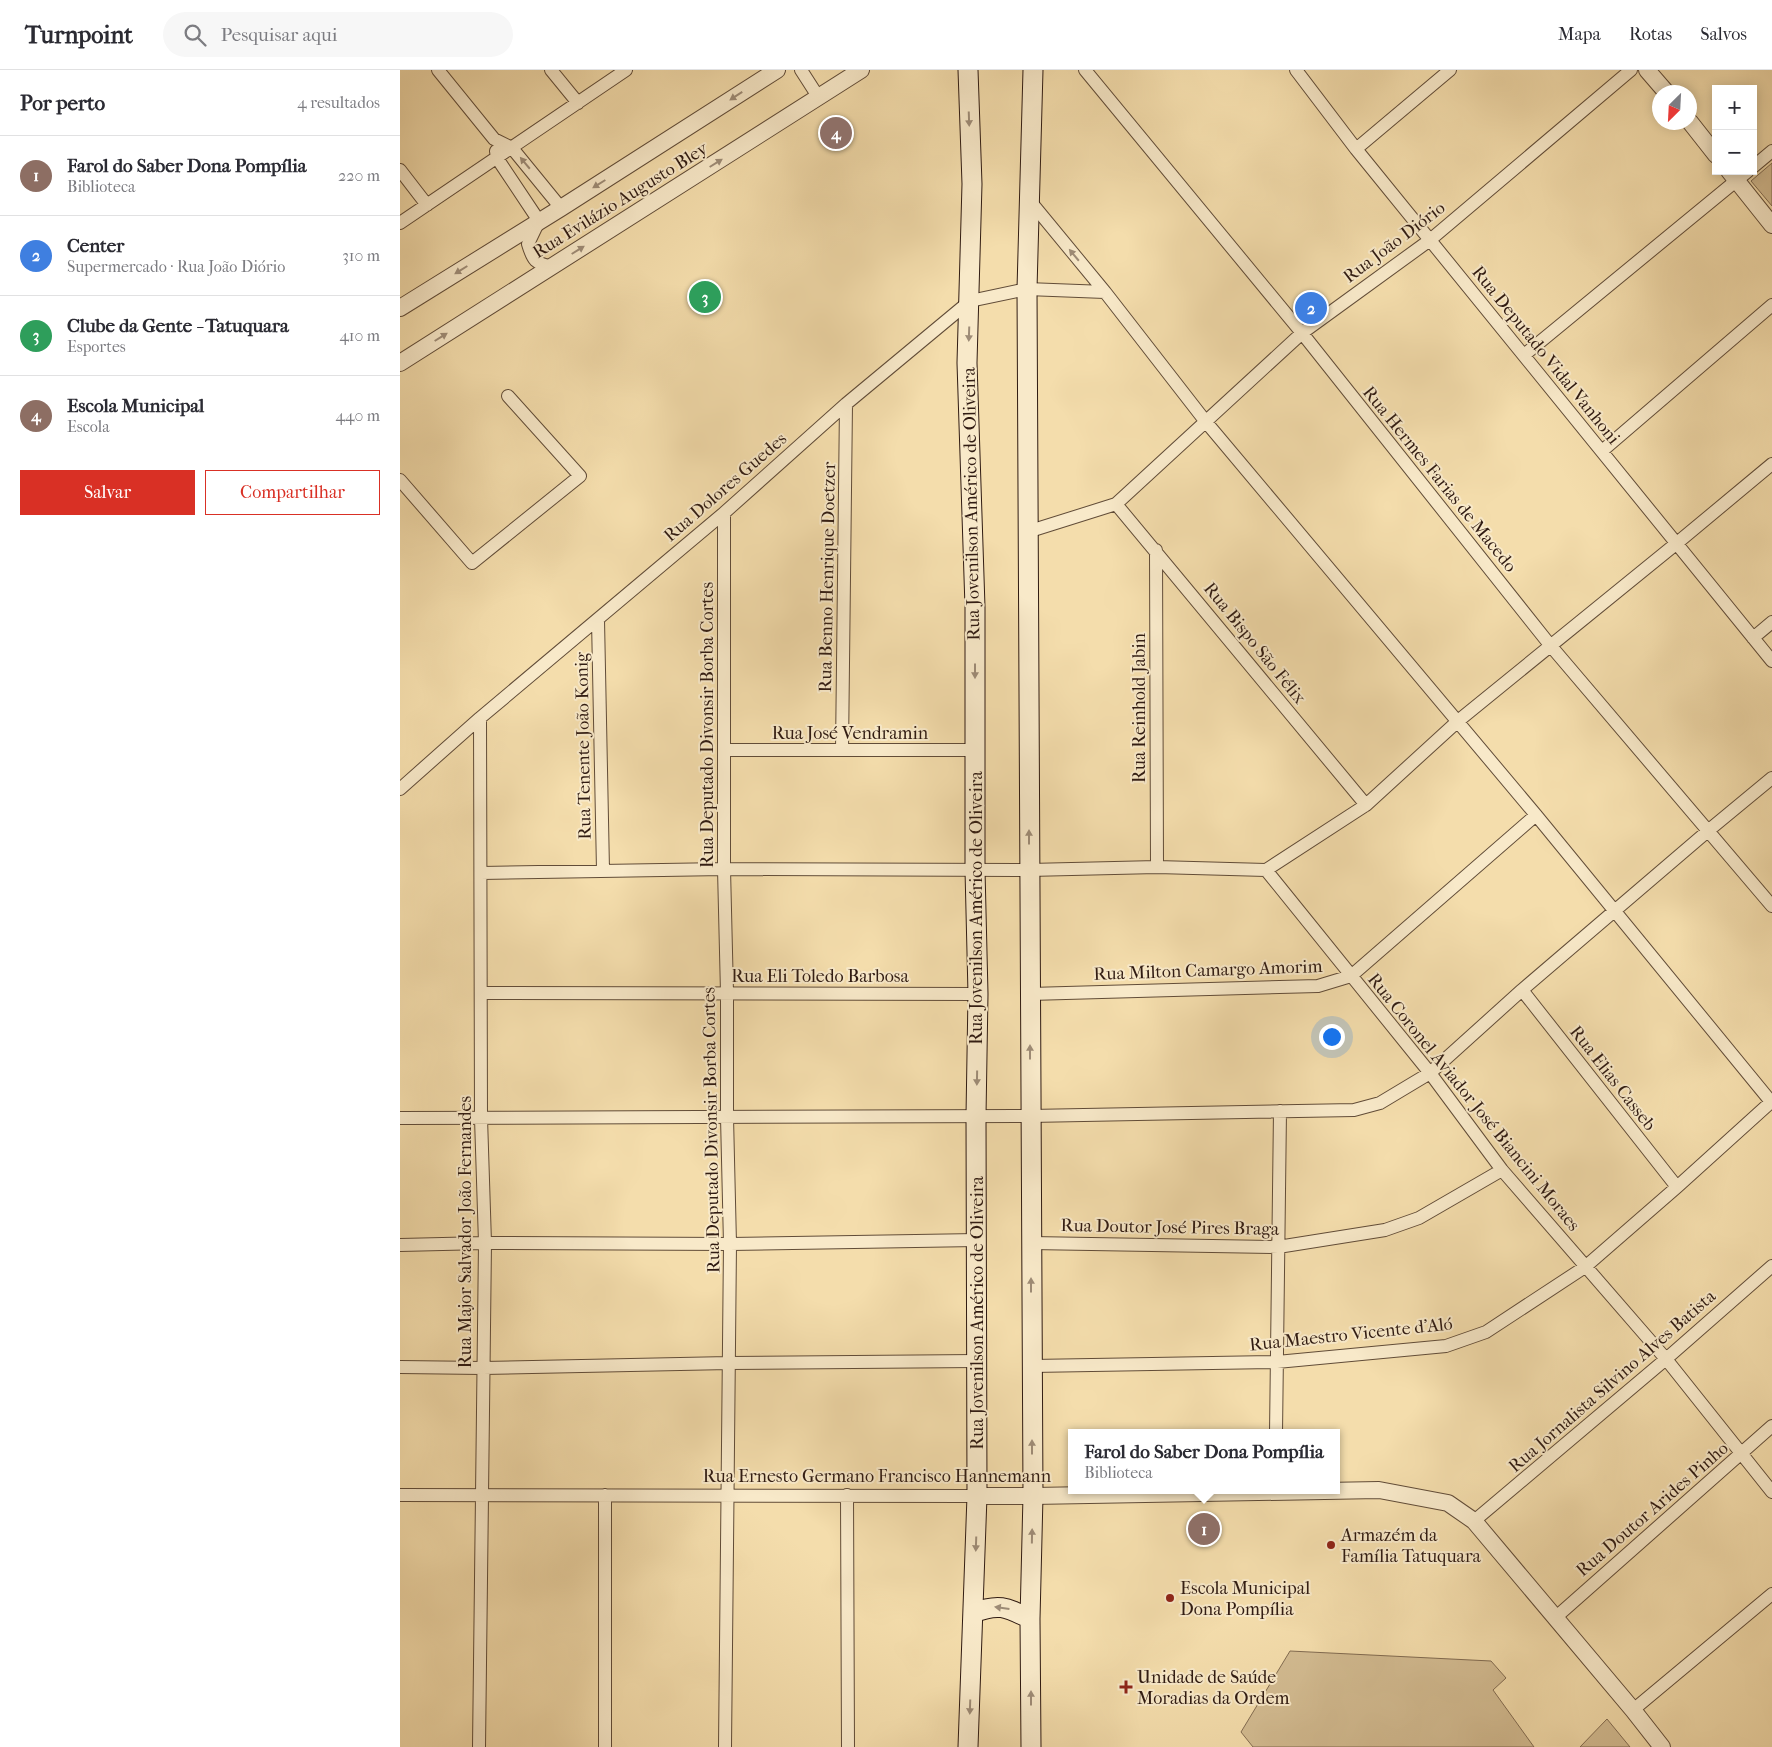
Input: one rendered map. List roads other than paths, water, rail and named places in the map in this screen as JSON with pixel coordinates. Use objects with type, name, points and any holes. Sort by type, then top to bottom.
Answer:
[{"type":"main road","name":"Rua Jovenilson Américo de Oliveira","points":[[968,70],[972,184],[967,363],[975,607],[978,994],[976,1116],[977,1496],[968,1747]]},
{"type":"main road","points":[[1031,1747],[1032,1366],[1027,289],[1035,71]]},
{"type":"main road","points":[[973,1614],[997,1606],[1030,1619]]},
{"type":"street","points":[[438,70],[494,139],[512,148],[561,208]]},
{"type":"street","points":[[552,70],[578,103]]},
{"type":"street","points":[[400,223],[626,70]]},
{"type":"street","name":"Rua Evilázio Augusto Bley","points":[[400,308],[777,70]]},
{"type":"street","points":[[801,70],[819,98]]},
{"type":"street","name":"Rua Evilázio Augusto Bley","points":[[400,363],[861,70]]},
{"type":"street","name":"Rua Hermes Farias de Macedo","points":[[1086,70],[1302,333],[1550,645],[1772,906]]},
{"type":"street","name":"Rua Deputado Vidal Vanhoni","points":[[1296,70],[1356,149],[1772,661]]},
{"type":"street","points":[[1356,149],[1450,70]]},
{"type":"street","name":"Rua João Diório","points":[[1027,532],[1116,504],[1302,333],[1430,240],[1632,70]]},
{"type":"street","points":[[1647,70],[1660,85]]},
{"type":"street","points":[[1696,130],[1712,149]]},
{"type":"street","points":[[494,139],[496,158],[539,222],[528,244],[531,256],[539,264],[552,267]]},
{"type":"street","points":[[1757,164],[1772,151]]},
{"type":"street","points":[[400,170],[427,205]]},
{"type":"street","points":[[1524,356],[1737,175]]},
{"type":"street","points":[[1739,175],[1772,225]]},
{"type":"street","points":[[1030,201],[1105,292],[1206,422],[1458,721],[1771,1102]]},
{"type":"street","name":"Rua Dolores Guedes","points":[[400,789],[480,718],[724,512],[846,404],[970,301],[1027,289],[1105,292]]},
{"type":"street","points":[[1602,451],[1772,305]]},
{"type":"street","points":[[400,480],[472,563],[580,476],[508,396]]},
{"type":"street","name":"Rua Benno Henrique Doetzer","points":[[842,750],[846,404]]},
{"type":"street","points":[[481,873],[724,869],[1029,870],[1157,866],[1266,870],[1366,805],[1458,721],[1772,464]]},
{"type":"street","name":"Rua Bispo São Félix","points":[[1116,504],[1366,805]]},
{"type":"street","name":"Rua Deputado Divonsir Borba Cortes","points":[[724,512],[724,869],[730,1244],[725,1747]]},
{"type":"street","name":"Rua Reinhold Jabin","points":[[1156,550],[1157,866]]},
{"type":"street","name":"Rua Tenente João Konig","points":[[598,620],[603,870]]},
{"type":"street","points":[[1753,638],[1772,622]]},
{"type":"street","name":"Rua Major Salvador João Fernandes","points":[[479,1747],[485,1243],[482,1118],[480,718]]},
{"type":"street","name":"Rua José Vendramin","points":[[725,750],[975,750]]},
{"type":"street","points":[[400,1118],[1030,1116],[1354,1110],[1380,1103],[1430,1073],[1522,990],[1708,830],[1772,778]]},
{"type":"street","name":"Rua Milton Camargo Amorim","points":[[1030,994],[1318,986],[1351,976],[1536,815]]},
{"type":"street","name":"Rua Coronel Aviador José Biancini Moraes","points":[[1266,870],[1430,1073],[1502,1170],[1666,1360],[1772,1492]]},
{"type":"street","name":"Rua Elias Casseb","points":[[1522,990],[1677,1187]]},
{"type":"street","name":"Rua Eli Toledo Barbosa","points":[[481,993],[978,994]]},
{"type":"street","name":"Rua Maestro Vicente d'Aló","points":[[1032,1366],[1276,1362],[1446,1346],[1486,1332],[1585,1267],[1771,1102]]},
{"type":"street","points":[[1276,1429],[1280,1111]]},
{"type":"street","name":"Rua Doutor José Pires Braga","points":[[1031,1243],[1278,1247],[1385,1230],[1419,1218],[1502,1170]]},
{"type":"street","points":[[400,1245],[485,1243],[730,1244],[976,1240]]},
{"type":"street","name":"Rua Jornalista Silvino Alves Batista","points":[[1474,1522],[1666,1360],[1772,1266]]},
{"type":"street","points":[[400,1367],[483,1368],[728,1363],[977,1361]]},
{"type":"street","name":"Rua Doutor Arides Pinho","points":[[1555,1618],[1772,1426]]},
{"type":"street","name":"Rua Ernesto Germano Francisco Hannemann","points":[[1340,1490],[1379,1490],[1448,1503],[1474,1522],[1662,1747]]},
{"type":"street","name":"Rua Ernesto Germano Francisco Hannemann","points":[[400,1495],[1032,1496],[1129,1494]]},
{"type":"street","points":[[605,1495],[605,1747]]},
{"type":"street","points":[[847,1495],[848,1747]]},
{"type":"street","points":[[1633,1710],[1772,1594]]},
{"type":"place","name":"Escola Municipal","points":[[836,133]]},
{"type":"place","name":"Clube da Gente - Tatuquara","points":[[705,297]]},
{"type":"place","name":"Center","points":[[1311,308]]},
{"type":"place","name":"Farol do Saber Dona Pompília","points":[[1204,1529]]},
{"type":"place","name":"Armazém da Família Tatuquara","points":[[1331,1545]]},
{"type":"place","name":"Escola Municipal Dona Pompília","points":[[1170,1598]]},
{"type":"place","name":"Unidade de Saúde Moradias da Ordem","points":[[1126,1687]]}]
